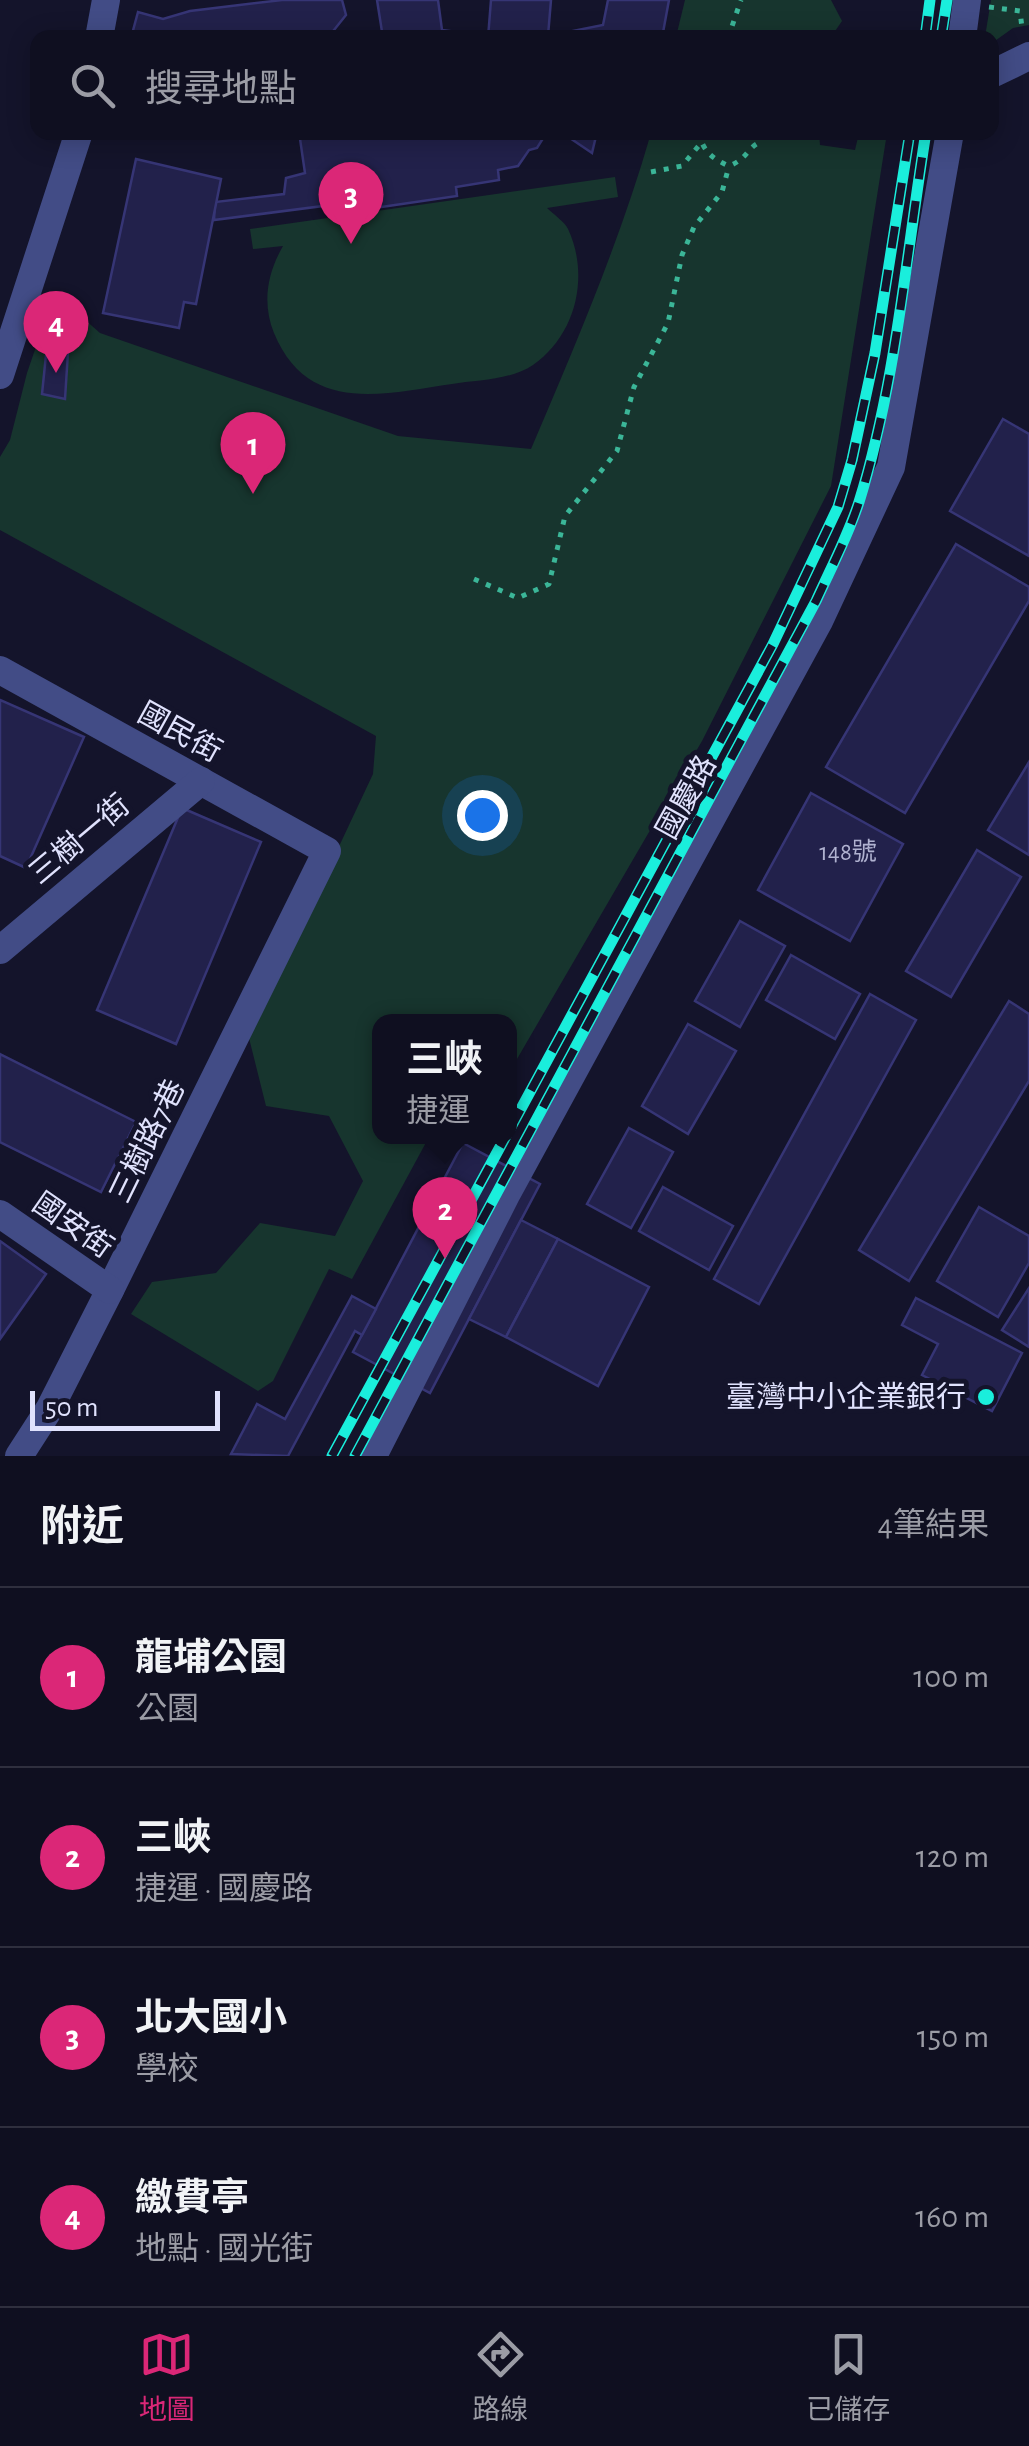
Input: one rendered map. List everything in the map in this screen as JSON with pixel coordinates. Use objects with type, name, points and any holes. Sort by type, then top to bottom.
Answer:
[{"type":"street","points":[[100,30],[106,0]]},
{"type":"street","points":[[963,30],[968,0]]},
{"type":"street","points":[[999,71],[1029,56]]},
{"type":"street","points":[[2,367],[76,140]]},
{"type":"street","name":"國慶路","points":[[373,1456],[507,1194],[818,621],[891,467],[949,140]]},
{"type":"street","name":"國民街","points":[[0,670],[327,851]]},
{"type":"street","name":"三樹一街","points":[[3,940],[201,780]]},
{"type":"street","name":"三樹路7巷","points":[[19,1456],[50,1408],[327,851]]},
{"type":"street","name":"國安街","points":[[0,1214],[110,1290]]},
{"type":"path","points":[[731,30],[740,0]]},
{"type":"path","points":[[1020,11],[1022,28]]},
{"type":"path","points":[[700,140],[713,159],[729,166],[744,159],[752,145],[761,140]]},
{"type":"path","points":[[651,172],[682,166],[701,144]]},
{"type":"path","points":[[474,579],[518,598],[549,584],[565,516],[616,451],[634,387],[668,323],[682,255],[694,227],[722,192],[729,166]]},
{"type":"green space","points":[[685,0],[831,0],[842,21],[836,30],[678,30]]},
{"type":"green space","points":[[991,0],[1029,0],[1029,25],[1013,28],[999,38],[999,30],[986,30]]},
{"type":"green space","points":[[649,140],[820,140],[820,145],[855,150],[857,140],[886,140],[831,486],[702,741],[517,1059],[517,1014],[372,1014],[372,1144],[425,1144],[352,1279],[329,1269],[273,1381],[258,1391],[131,1314],[152,1282],[216,1273],[260,1223],[335,1236],[363,1181],[329,1116],[266,1106],[249,1038],[373,774],[376,736],[0,530],[0,457],[10,440],[41,332],[75,311],[100,333],[398,436],[531,449],[611,253]]},
{"type":"green space","points":[[615,177],[618,197],[547,208],[568,229],[575,247],[578,285],[569,321],[560,338],[524,370],[494,379],[400,392],[350,393],[327,388],[306,377],[289,359],[274,333],[268,289],[283,246],[253,249],[250,229]]},
{"type":"building","points":[[282,0],[342,0],[346,15],[334,30],[133,30],[138,12],[163,19],[190,11]]},
{"type":"building","points":[[377,0],[438,0],[442,30],[382,30]]},
{"type":"building","points":[[491,0],[551,0],[548,30],[489,30]]},
{"type":"building","points":[[608,0],[669,0],[663,30],[578,30],[603,25]]},
{"type":"building","points":[[300,140],[542,140],[518,166],[498,170],[499,180],[456,187],[457,196],[340,213],[339,204],[214,220],[215,202],[284,194],[286,178],[305,173]]},
{"type":"building","points":[[573,140],[595,140],[592,153]]},
{"type":"building","points":[[136,159],[221,179],[196,304],[184,302],[179,328],[103,313]]},
{"type":"building","points":[[47,345],[68,352],[65,399],[42,394]]},
{"type":"building","points":[[1003,419],[1029,434],[1029,556],[950,511]]},
{"type":"building","points":[[956,544],[1029,587],[1029,601],[905,813],[826,767]]},
{"type":"building","points":[[0,700],[84,737],[26,868],[0,856]]},
{"type":"building","points":[[1029,762],[1029,855],[988,830]]},
{"type":"building","points":[[811,793],[903,844],[850,941],[758,890]]},
{"type":"building","points":[[182,808],[261,842],[176,1044],[97,1010]]},
{"type":"building","points":[[977,850],[1021,877],[951,997],[906,971]]},
{"type":"building","points":[[740,921],[785,946],[740,1027],[695,1001]]},
{"type":"building","points":[[791,955],[860,994],[835,1039],[766,1000]]},
{"type":"building","points":[[870,994],[916,1020],[759,1304],[714,1279]]},
{"type":"building","points":[[1009,1001],[1029,1014],[1029,1081],[909,1281],[859,1250]]},
{"type":"building","points":[[688,1024],[736,1051],[688,1134],[642,1106]]},
{"type":"building","points":[[0,1054],[136,1122],[101,1192],[0,1142]]},
{"type":"building","points":[[629,1128],[673,1152],[631,1228],[587,1204]]},
{"type":"building","points":[[462,1144],[540,1184],[430,1393],[353,1352]]},
{"type":"building","points":[[663,1187],[733,1226],[709,1270],[639,1231]]},
{"type":"building","points":[[979,1207],[1029,1236],[1029,1263],[998,1317],[937,1281]]},
{"type":"building","points":[[521,1220],[558,1239],[506,1337],[469,1319]]},
{"type":"building","points":[[558,1239],[649,1287],[598,1386],[506,1337]]},
{"type":"building","points":[[0,1241],[46,1274],[0,1339]]},
{"type":"building","points":[[1029,1288],[1029,1347],[1002,1330]]},
{"type":"building","points":[[352,1296],[376,1309],[362,1335],[355,1331],[288,1456],[231,1454],[257,1404],[285,1419]]},
{"type":"building","points":[[916,1298],[1022,1353],[992,1411],[922,1375],[938,1344],[902,1325]]},
{"type":"railway","points":[[926,30],[930,0]]},
{"type":"railway","points":[[942,30],[947,0]]},
{"type":"railway","points":[[517,1116],[773,644],[838,507],[875,353],[909,140]]},
{"type":"railway","points":[[355,1456],[816,601],[845,540],[872,457],[882,411],[925,140]]},
{"type":"railway","points":[[332,1456],[502,1144]]},
{"type":"place","name":"北大國小","points":[[351,244]]},
{"type":"place","name":"繳費亭","points":[[56,373]]},
{"type":"place","name":"龍埔公園","points":[[253,494]]},
{"type":"place","name":"三峽","points":[[445,1259]]},
{"type":"place","name":"臺灣中小企業銀行","points":[[986,1397]]}]
